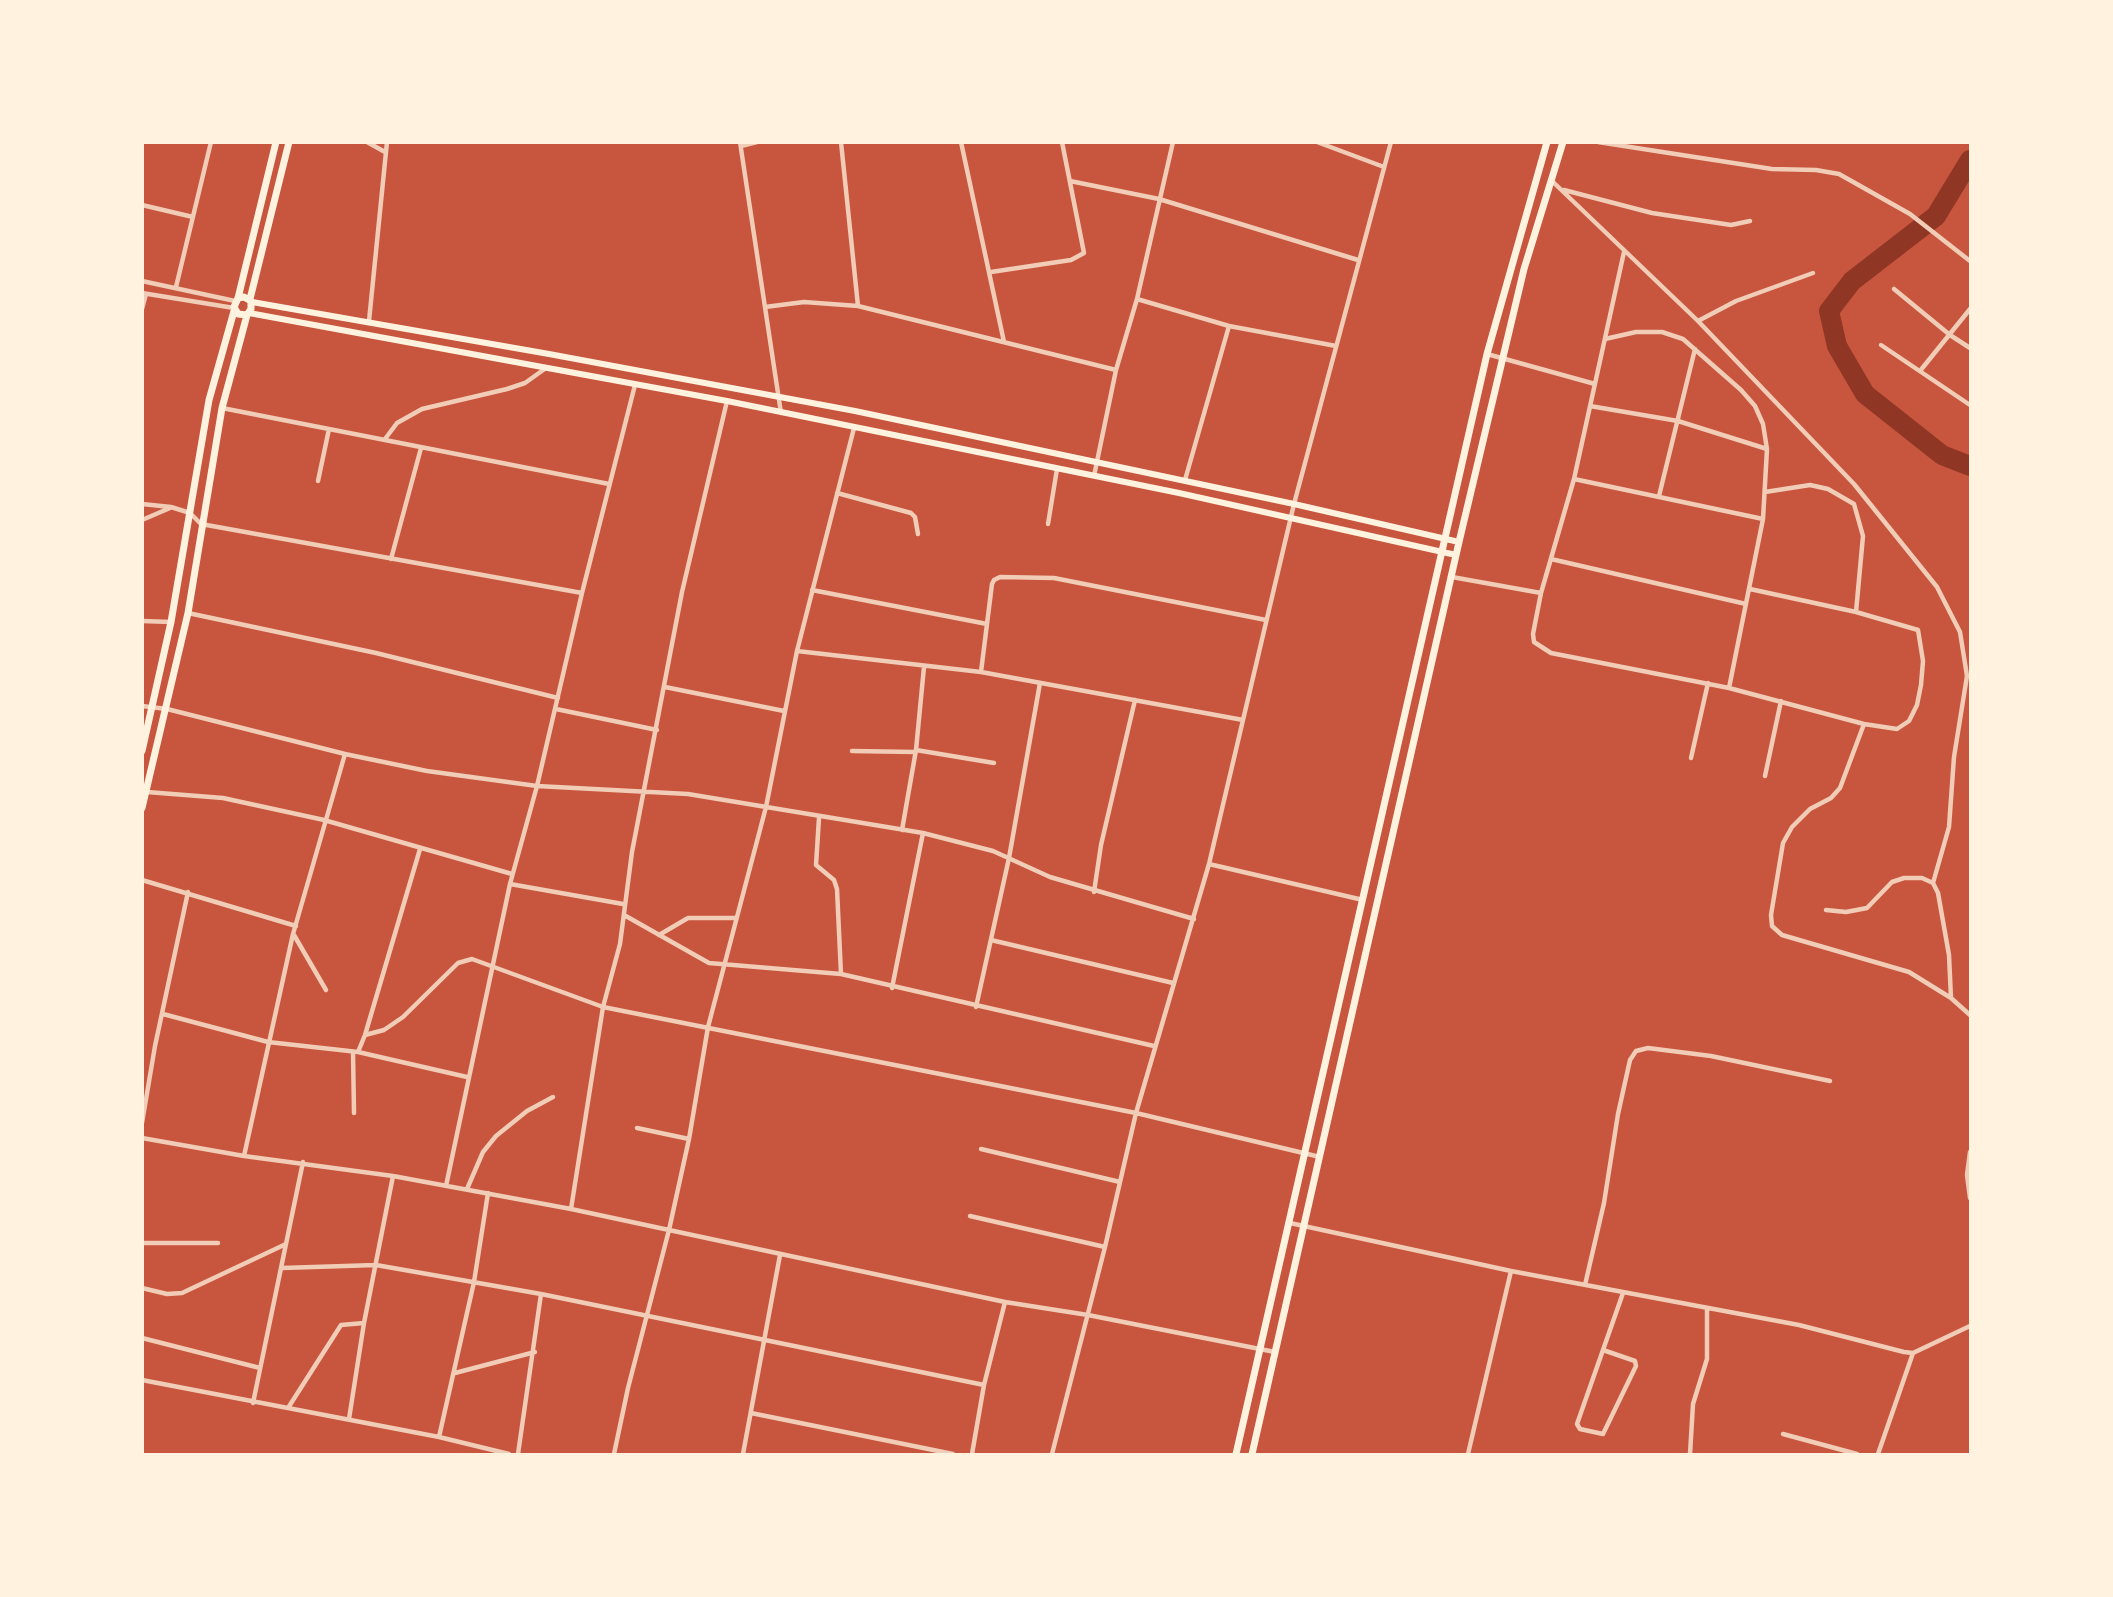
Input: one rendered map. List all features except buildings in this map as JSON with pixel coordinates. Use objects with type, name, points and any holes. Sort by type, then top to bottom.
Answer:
[{"type":"main road","points":[[142,751],[154,707],[171,622],[209,400],[276,142]]},
{"type":"main road","points":[[142,808],[188,613],[222,408],[248,314],[289,142]]},
{"type":"main road","points":[[1236,1455],[1359,920],[1391,768],[1429,619],[1487,354],[1547,142]]},
{"type":"main road","points":[[1252,1455],[1459,542],[1524,268],[1563,142]]},
{"type":"main road","points":[[235,304],[251,301],[369,321],[855,411],[1096,464],[1185,480],[1459,542]]},
{"type":"main road","points":[[235,304],[240,315],[248,314],[727,401],[1291,517],[1456,555]]},
{"type":"main road","points":[[592,376],[595,363]]},
{"type":"main road","points":[[1429,619],[1442,622]]},
{"type":"main road","points":[[1391,768],[1406,772]]},
{"type":"main road","points":[[1374,849],[1388,853]]},
{"type":"main road","points":[[1359,920],[1372,923]]},
{"type":"street","points":[[176,287],[211,142]]},
{"type":"street","points":[[367,142],[385,152]]},
{"type":"street","points":[[369,321],[387,142]]},
{"type":"street","points":[[757,142],[740,144],[781,399],[781,413]]},
{"type":"street","points":[[841,142],[858,306]]},
{"type":"street","points":[[961,142],[991,272],[1004,342]]},
{"type":"street","points":[[991,272],[1071,260],[1084,253],[1062,142]]},
{"type":"street","points":[[1095,476],[1116,370],[1137,299],[1173,142]]},
{"type":"street","points":[[1317,142],[1384,166]]},
{"type":"street","points":[[1052,1455],[1136,1113],[1209,864],[1293,504],[1391,142]]},
{"type":"street","points":[[1598,142],[1772,169],[1829,172],[1848,178],[1910,214],[1971,261]]},
{"type":"street","points":[[1552,181],[1698,321],[1854,484],[1937,587],[1960,632],[1967,676],[1954,757],[1949,827],[1933,883]]},
{"type":"street","points":[[1070,182],[1159,199],[1358,260]]},
{"type":"street","points":[[1561,190],[1652,213],[1731,225],[1750,221]]},
{"type":"street","points":[[142,205],[193,217]]},
{"type":"street","points":[[1624,252],[1574,479],[1541,593],[1533,634],[1534,642],[1542,649],[1730,688],[1864,724],[1897,729],[1909,721],[1917,705],[1921,685],[1922,640],[1918,630],[1856,612],[1750,589]]},
{"type":"street","points":[[1698,321],[1736,301],[1813,273]]},
{"type":"street","points":[[142,281],[176,287],[235,304]]},
{"type":"street","points":[[1894,289],[1950,335],[1971,348]]},
{"type":"street","points":[[142,309],[144,294],[235,304]]},
{"type":"street","points":[[1137,299],[1229,326],[1336,346]]},
{"type":"street","points":[[765,307],[804,302],[858,306],[1116,370]]},
{"type":"street","points":[[1920,371],[1971,309]]},
{"type":"street","points":[[1185,480],[1229,326]]},
{"type":"street","points":[[1605,339],[1636,332],[1662,332],[1683,339],[1741,390],[1755,406],[1763,424],[1767,449],[1763,519],[1730,688]]},
{"type":"street","points":[[1881,345],[1971,405]]},
{"type":"street","points":[[1659,496],[1695,348]]},
{"type":"street","points":[[1487,354],[1595,384]]},
{"type":"street","points":[[385,439],[397,423],[422,409],[525,383],[546,367]]},
{"type":"street","points":[[446,1186],[467,1077],[512,874],[537,786],[582,593],[635,385]]},
{"type":"street","points":[[571,1209],[603,1007],[616,967],[624,915],[623,904],[682,592],[727,401]]},
{"type":"street","points":[[1590,406],[1678,421],[1767,449]]},
{"type":"street","points":[[222,408],[609,484]]},
{"type":"street","points":[[614,1455],[627,1388],[648,1316],[689,1139],[708,1027],[766,807],[797,651],[854,428]]},
{"type":"street","points":[[318,481],[329,429]]},
{"type":"street","points":[[392,559],[421,448]]},
{"type":"street","points":[[1047,524],[1056,469]]},
{"type":"street","points":[[1574,479],[1763,519]]},
{"type":"street","points":[[1765,492],[1810,484],[1828,489],[1854,504],[1863,536],[1856,612]]},
{"type":"street","points":[[837,493],[911,513],[915,517],[918,534]]},
{"type":"street","points":[[142,504],[171,507],[190,513],[201,524],[582,593]]},
{"type":"street","points":[[142,520],[171,507]]},
{"type":"street","points":[[1551,559],[1746,604]]},
{"type":"street","points":[[981,672],[994,580],[1011,575],[1065,580],[1266,620]]},
{"type":"street","points":[[1452,577],[1541,593]]},
{"type":"street","points":[[812,590],[987,624]]},
{"type":"street","points":[[188,613],[376,653],[558,698]]},
{"type":"street","points":[[142,621],[171,622]]},
{"type":"street","points":[[797,651],[924,668],[981,672],[1243,720]]},
{"type":"street","points":[[902,830],[915,751],[924,668]]},
{"type":"street","points":[[976,1007],[1009,858],[1040,683]]},
{"type":"street","points":[[1691,758],[1708,683]]},
{"type":"street","points":[[665,687],[784,711]]},
{"type":"street","points":[[1094,892],[1101,845],[1135,700]]},
{"type":"street","points":[[1765,776],[1781,702]]},
{"type":"street","points":[[142,706],[167,709],[345,754],[427,771],[537,786],[688,794],[819,818],[923,833],[969,843],[1050,877],[1094,892],[1194,919]]},
{"type":"street","points":[[556,709],[657,730]]},
{"type":"street","points":[[1864,724],[1840,788],[1831,798],[1810,809],[1792,827],[1783,843],[1771,915],[1772,926],[1782,935],[1909,972],[1951,998],[1971,1015]]},
{"type":"street","points":[[852,751],[915,751],[994,763]]},
{"type":"street","points":[[244,1156],[293,934],[324,820],[345,754]]},
{"type":"street","points":[[147,792],[223,798],[324,820],[512,874]]},
{"type":"street","points":[[819,818],[816,865],[834,880],[837,889],[841,974]]},
{"type":"street","points":[[892,988],[923,833]]},
{"type":"street","points":[[354,1113],[355,1052],[365,1035],[420,849]]},
{"type":"street","points":[[1209,864],[1363,900]]},
{"type":"street","points":[[1826,910],[1846,912],[1865,909],[1892,882],[1904,878],[1922,878],[1933,883],[1938,893],[1949,955],[1951,998]]},
{"type":"street","points":[[142,880],[296,926]]},
{"type":"street","points":[[510,884],[623,904]]},
{"type":"street","points":[[142,1123],[188,892]]},
{"type":"street","points":[[624,915],[689,954],[725,966],[841,974],[892,988],[1154,1046]]},
{"type":"street","points":[[659,935],[688,918],[735,918]]},
{"type":"street","points":[[293,934],[326,990]]},
{"type":"street","points":[[991,940],[1173,983]]},
{"type":"street","points":[[365,1035],[384,1030],[404,1017],[458,963],[472,959],[603,1007],[1136,1113],[1320,1157]]},
{"type":"street","points":[[163,1014],[268,1042],[355,1052],[467,1077]]},
{"type":"street","points":[[1585,1285],[1604,1203],[1618,1114],[1630,1060],[1636,1051],[1648,1048],[1711,1056],[1830,1081]]},
{"type":"street","points":[[467,1190],[483,1152],[496,1136],[527,1112],[553,1097]]},
{"type":"street","points":[[637,1128],[689,1139]]},
{"type":"street","points":[[142,1138],[244,1156],[303,1162],[393,1176],[488,1193],[1005,1302],[1088,1315],[1275,1352]]},
{"type":"street","points":[[981,1149],[1120,1182]]},
{"type":"street","points":[[1971,1152],[1967,1175],[1971,1198]]},
{"type":"street","points":[[253,1403],[303,1162]]},
{"type":"street","points":[[349,1419],[364,1323],[393,1176]]},
{"type":"street","points":[[439,1437],[474,1282],[488,1193]]},
{"type":"street","points":[[970,1216],[1105,1246]]},
{"type":"street","points":[[1290,1223],[1511,1271],[1707,1310],[1799,1325],[1913,1353],[1971,1326]]},
{"type":"street","points":[[142,1243],[218,1243]]},
{"type":"street","points":[[142,1288],[167,1294],[182,1293],[286,1244]]},
{"type":"street","points":[[743,1455],[780,1255]]},
{"type":"street","points":[[282,1268],[376,1265],[541,1294],[984,1385]]},
{"type":"street","points":[[1468,1455],[1511,1271]]},
{"type":"street","points":[[1603,1350],[1635,1361],[1636,1366],[1603,1434],[1576,1426],[1623,1293]]},
{"type":"street","points":[[518,1455],[535,1352],[541,1294]]},
{"type":"street","points":[[972,1455],[984,1385],[1005,1302]]},
{"type":"street","points":[[1690,1455],[1693,1404],[1707,1359],[1707,1310]]},
{"type":"street","points":[[288,1408],[341,1325],[364,1323]]},
{"type":"street","points":[[142,1338],[260,1368]]},
{"type":"street","points":[[455,1373],[535,1352]]},
{"type":"street","points":[[1878,1455],[1913,1353]]},
{"type":"street","points":[[142,1380],[439,1437],[509,1455]]},
{"type":"street","points":[[751,1413],[953,1455]]},
{"type":"street","points":[[1783,1434],[1857,1455]]},
{"type":"waterway","points":[[1970,160],[1936,216],[1852,281],[1829,311],[1837,346],[1865,394],[1942,455],[1970,466]]}]
